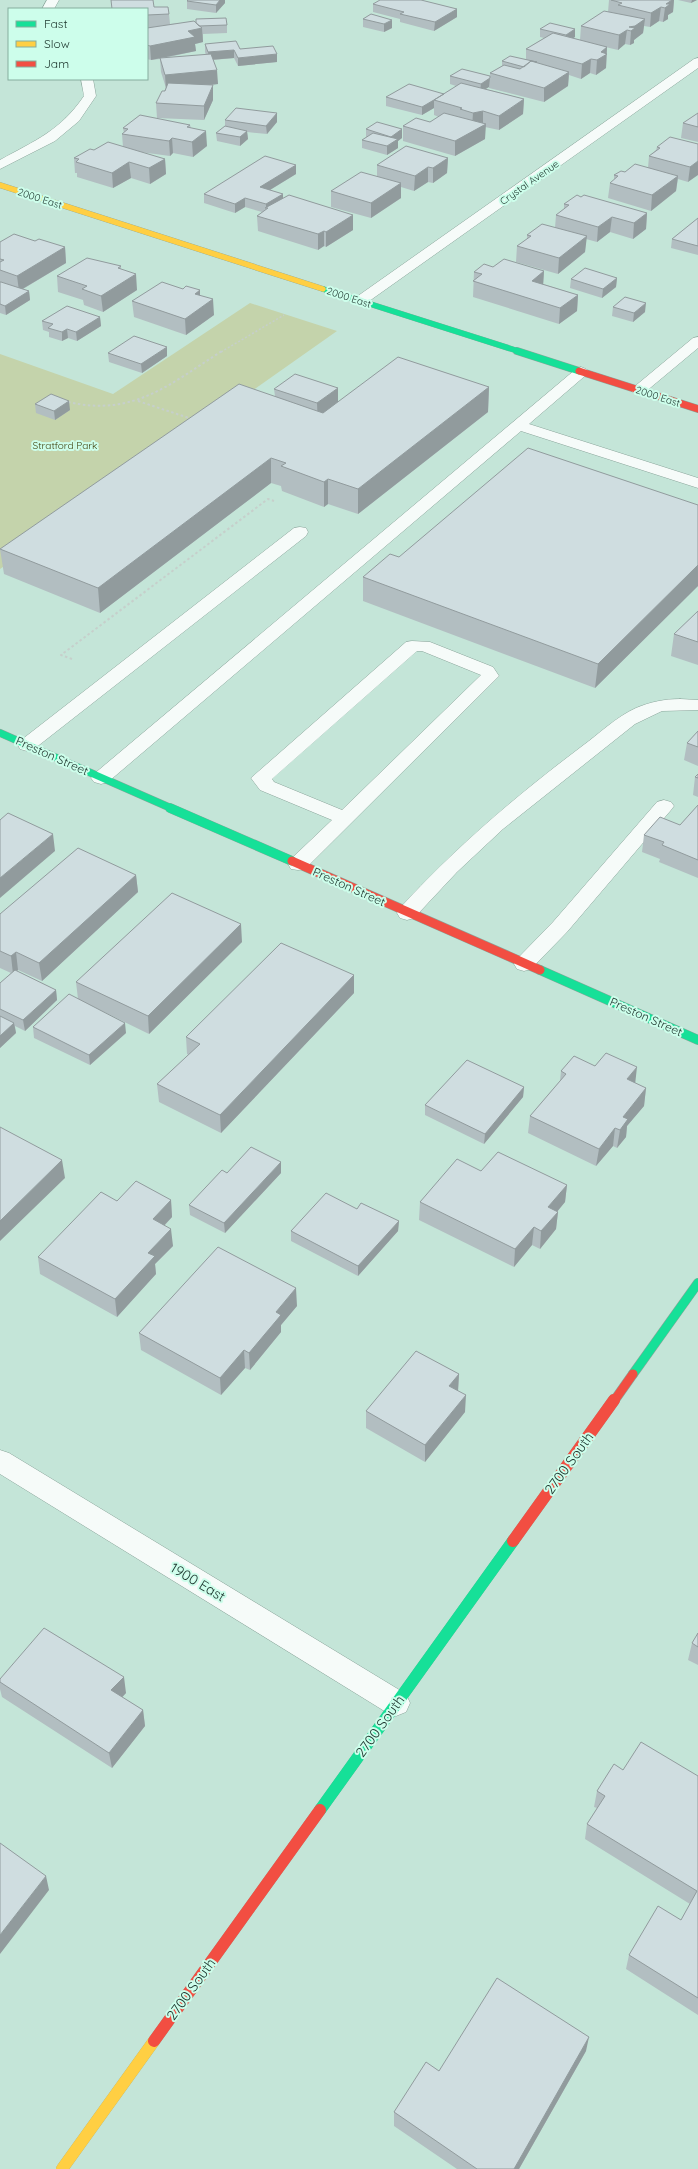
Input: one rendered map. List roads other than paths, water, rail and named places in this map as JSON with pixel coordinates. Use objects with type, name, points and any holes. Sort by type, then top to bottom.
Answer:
[{"type":"street","name":"Crystal Avenue","points":[[360,301],[698,62]]},
{"type":"street","points":[[0,165],[50,138],[75,118],[90,96],[87,80]]},
{"type":"street","name":"2000 East","points":[[0,185],[698,409]]},
{"type":"street","points":[[639,390],[698,341]]},
{"type":"street","points":[[101,778],[581,372]]},
{"type":"street","points":[[518,425],[698,483]]},
{"type":"street","points":[[27,745],[300,532]]},
{"type":"street","points":[[298,864],[490,676],[487,671],[424,646],[412,646],[261,778],[266,786],[344,818]]},
{"type":"street","points":[[407,913],[438,877],[497,822],[549,779],[632,719],[648,709],[663,705],[698,705]]},
{"type":"street","name":"Preston Street","points":[[0,733],[698,1040]]},
{"type":"street","points":[[524,964],[560,927],[664,806]]},
{"type":"street","name":"2700 South","points":[[62,2169],[698,1283]]},
{"type":"street","name":"1900 East","points":[[0,1461],[396,1703]]},
{"type":"park label","name":"Stratford Park","points":[[65,445]]}]
